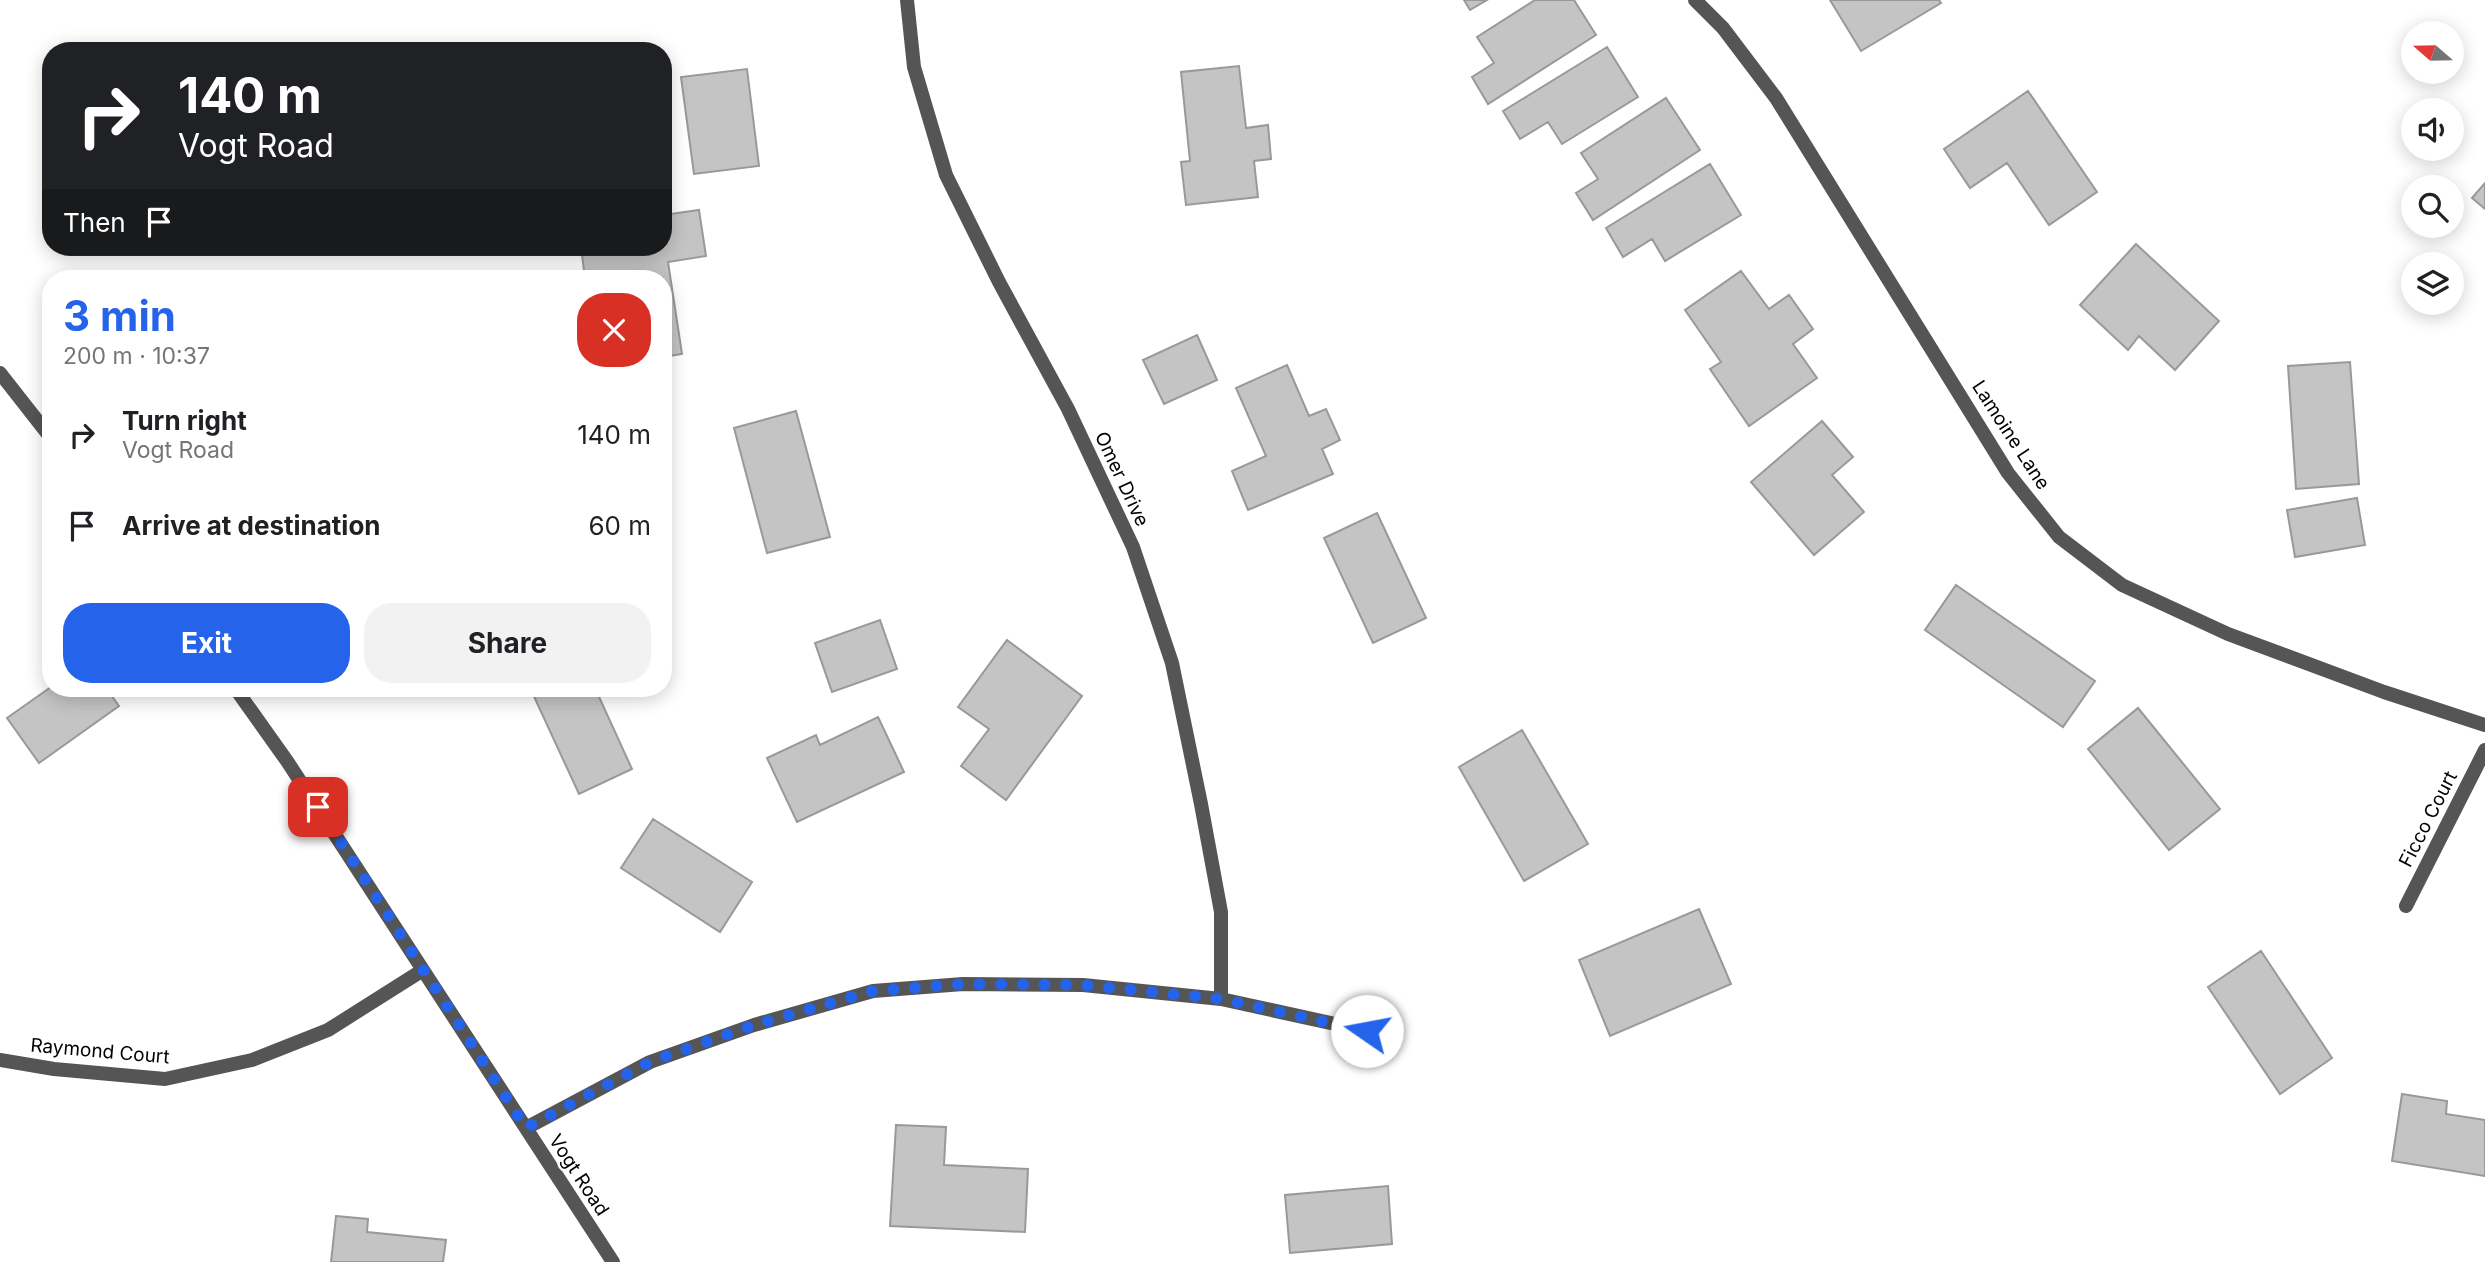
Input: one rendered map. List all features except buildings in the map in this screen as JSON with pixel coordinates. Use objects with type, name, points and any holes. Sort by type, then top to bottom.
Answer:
[{"type":"street","name":"Omer Drive","points":[[906,0],[914,66],[946,175],[999,282],[1068,409],[1127,535],[1172,663],[1221,912],[1221,999]]},
{"type":"street","name":"Lamoine Lane","points":[[1695,0],[1723,28],[1776,98],[2008,474],[2059,537],[2122,584],[2228,634],[2384,692],[2485,725]]},
{"type":"street","points":[[0,373],[42,427]]},
{"type":"street","name":"Vogt Road","points":[[241,697],[287,761],[613,1262]]},
{"type":"street","name":"Ficco Court","points":[[2406,906],[2485,750]]},
{"type":"street","name":"Raymond Court","points":[[0,1060],[68,1071],[165,1079],[177,1077],[252,1060],[328,1030],[423,970]]},
{"type":"street","points":[[526,1128],[650,1062],[754,1025],[873,991],[963,984],[1083,985],[1221,999],[1367,1031]]},
{"type":"route","points":[[318,807],[526,1128],[650,1062],[754,1025],[873,991],[963,984],[1083,985],[1221,999],[1367,1031]]}]
